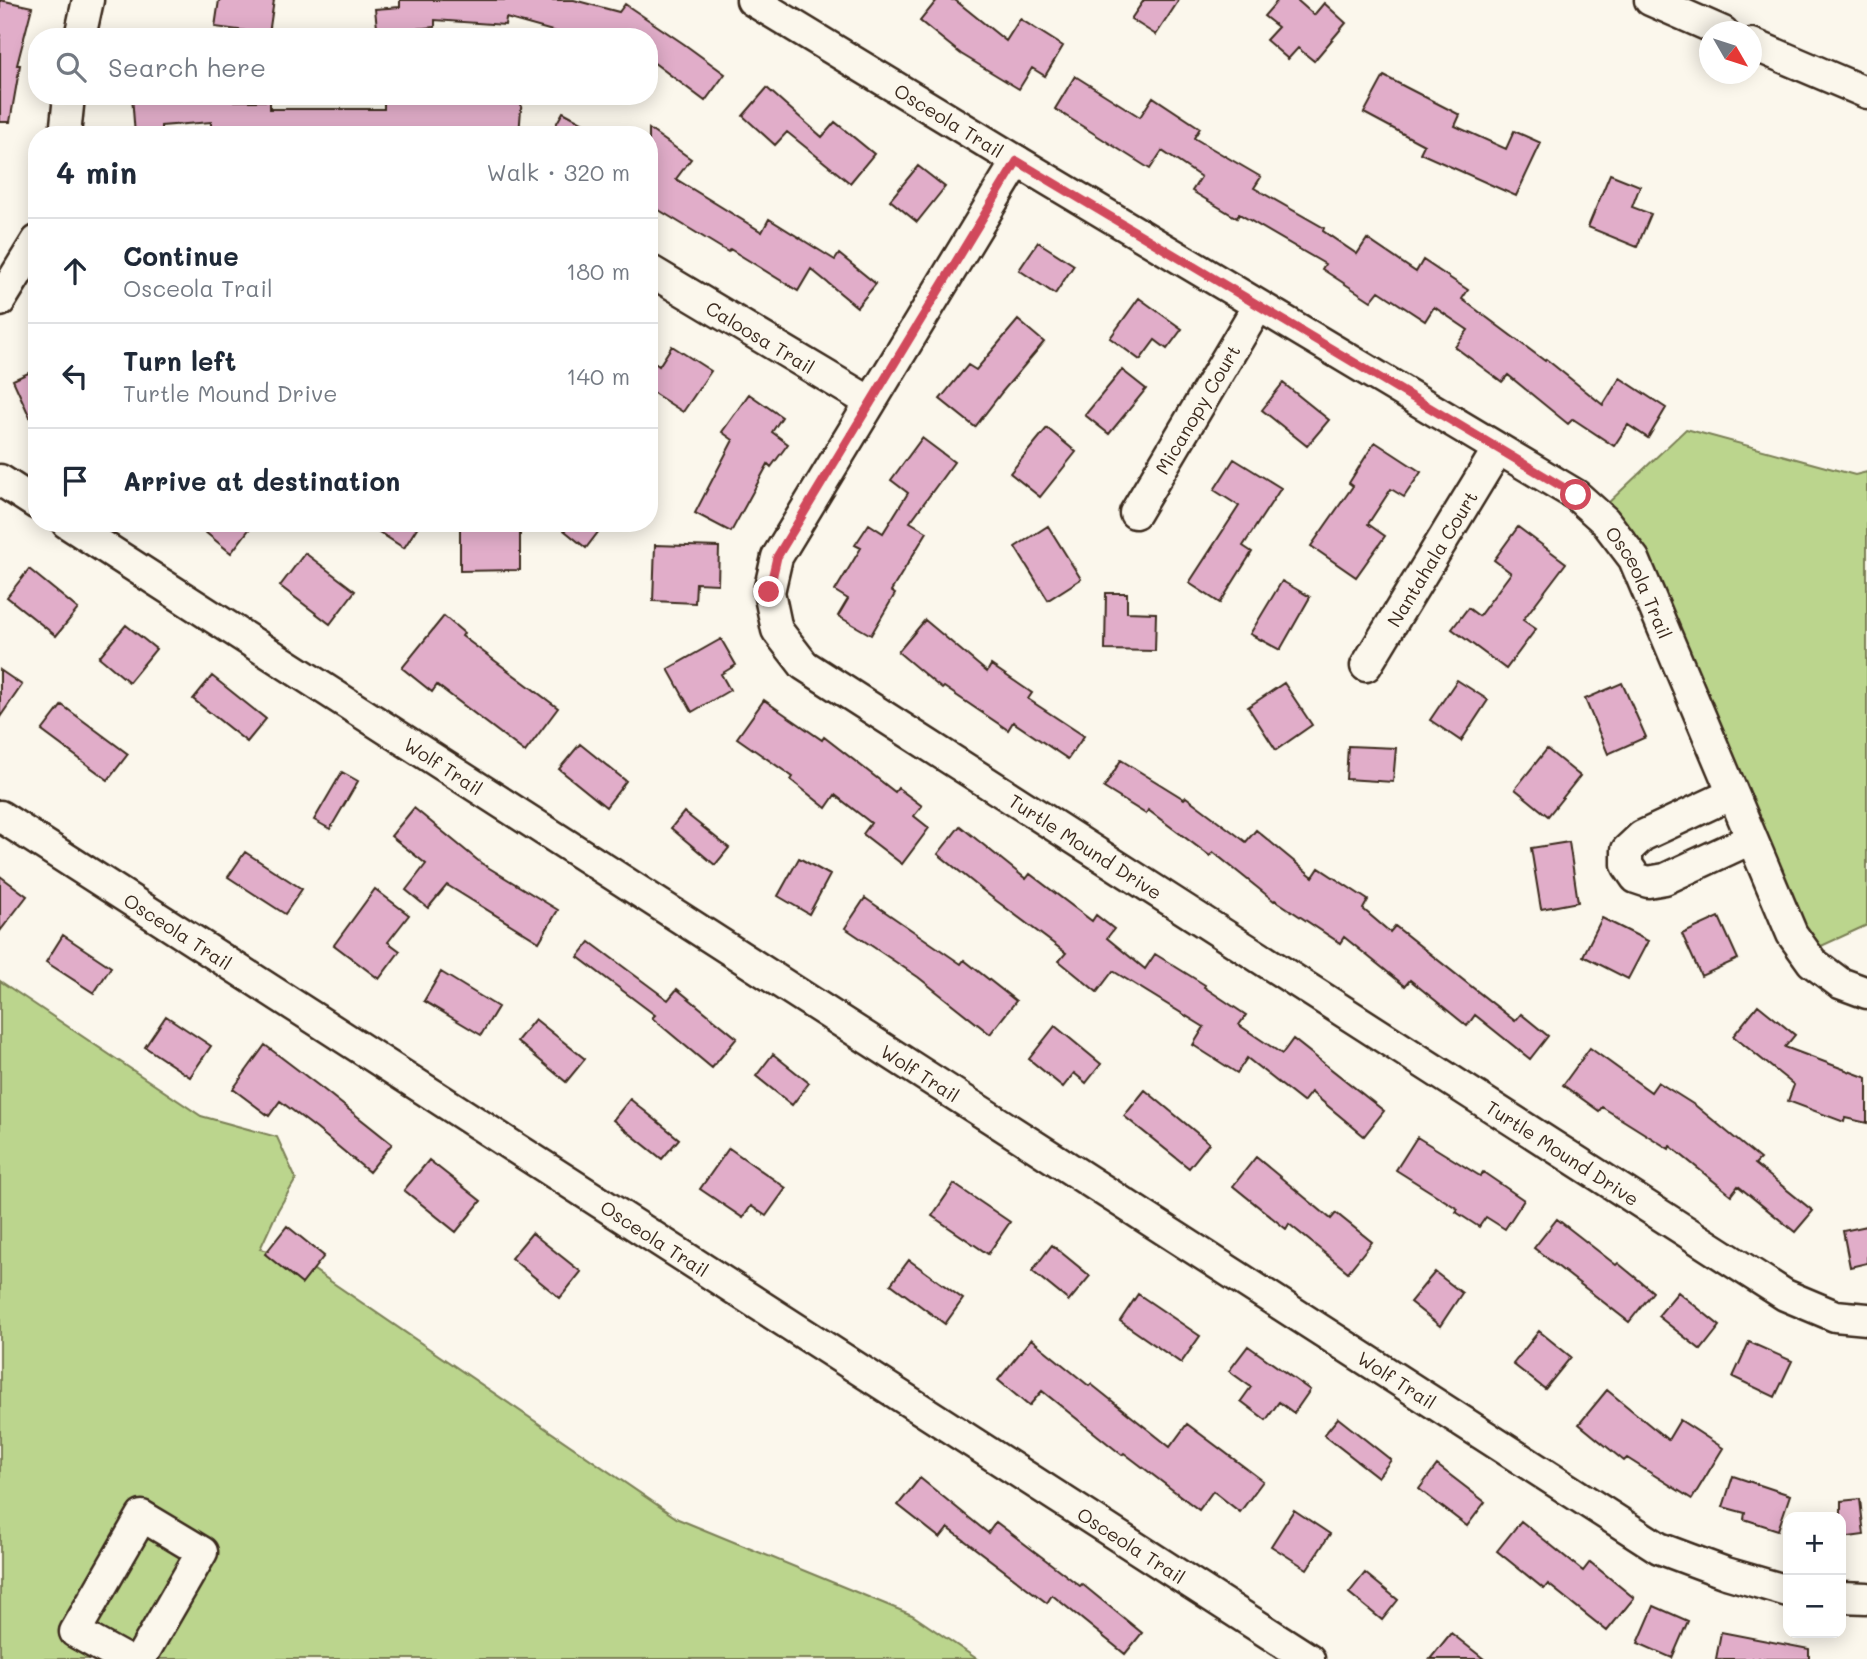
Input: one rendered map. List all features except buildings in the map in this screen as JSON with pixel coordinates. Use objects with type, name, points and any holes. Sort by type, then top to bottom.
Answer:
[{"type":"street","points":[[82,28],[88,0]]},
{"type":"street","name":"Osceola Trail","points":[[752,0],[1576,495],[1605,521],[1634,559],[1792,934],[1812,961],[1840,983],[1867,993]]},
{"type":"street","points":[[1650,0],[1699,21]]},
{"type":"street","points":[[1762,48],[1867,93]]},
{"type":"street","points":[[66,126],[68,105]]},
{"type":"street","name":"Turtle Mound Drive","points":[[1017,161],[777,557],[769,592],[777,630],[804,665],[1785,1295],[1835,1316],[1867,1320]]},
{"type":"street","points":[[0,300],[28,255]]},
{"type":"street","name":"Caloosa Trail","points":[[658,275],[870,402]]},
{"type":"street","name":"Micanopy Court","points":[[1135,513],[1258,306]]},
{"type":"street","name":"Nantahala Court","points":[[1366,666],[1498,449]]},
{"type":"street","points":[[0,480],[28,497]]},
{"type":"street","name":"Wolf Trail","points":[[81,532],[1659,1548],[1726,1573],[1783,1590]]},
{"type":"street","points":[[1732,794],[1642,836],[1627,850],[1627,865],[1636,878],[1648,882],[1665,879],[1751,839]]},
{"type":"street","name":"Osceola Trail","points":[[0,816],[1309,1659]]},
{"type":"street","points":[[124,1659],[75,1632],[142,1516],[202,1552],[140,1659]]},
{"type":"street","points":[[1846,1597],[1867,1598]]},
{"type":"green space","points":[[1686,429],[1855,475],[1867,472],[1867,925],[1817,948],[1804,929],[1606,505]]},
{"type":"green space","points":[[0,981],[201,1116],[277,1137],[296,1179],[260,1249],[295,1257],[678,1519],[912,1615],[977,1659],[0,1659]]},
{"type":"route","points":[[769,592],[777,557],[1017,161],[1576,495]]}]
